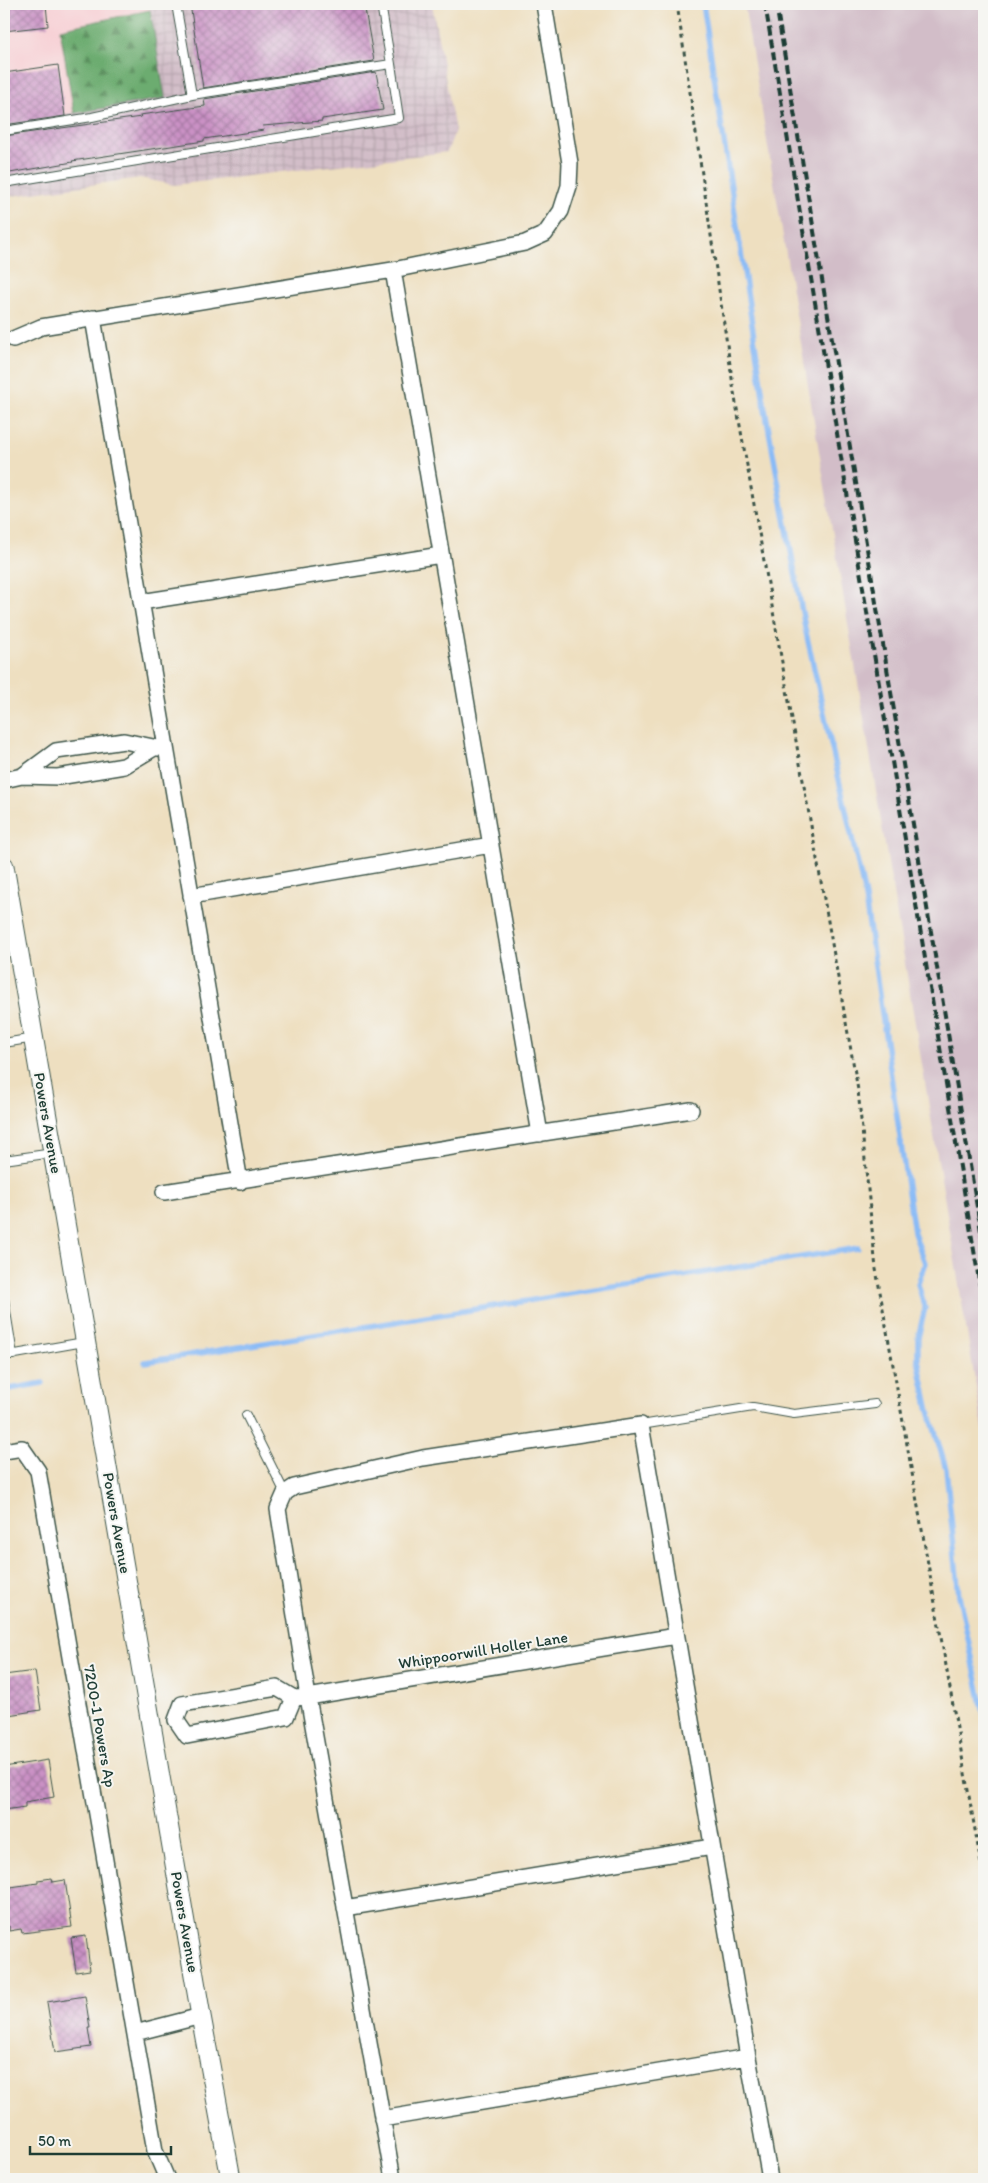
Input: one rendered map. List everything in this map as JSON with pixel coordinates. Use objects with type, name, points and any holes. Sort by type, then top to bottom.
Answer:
[{"type":"street","points":[[13,339],[41,327],[393,270],[525,243],[545,234],[561,211],[569,186],[570,163],[544,4]]},
{"type":"street","points":[[393,270],[540,1134]]},
{"type":"street","points":[[93,318],[141,602],[160,748],[191,896],[240,1182]]},
{"type":"street","points":[[141,602],[441,555]]},
{"type":"street","points":[[22,776],[56,751],[124,741],[160,748]]},
{"type":"street","points":[[4,780],[22,776],[58,778],[124,766],[160,748]]},
{"type":"street","points":[[191,896],[491,845]]},
{"type":"street","name":"Powers Avenue","points":[[4,866],[201,2016],[231,2179]]},
{"type":"street","points":[[164,1192],[240,1182],[692,1110]]},
{"type":"street","points":[[392,2179],[345,1908],[301,1697],[278,1510],[285,1493],[294,1487],[423,1458],[641,1425],[770,2179]]},
{"type":"street","name":"7200-1 Powers Ap","points":[[4,1451],[22,1448],[38,1470],[155,2151],[167,2179]]},
{"type":"street","name":"Whippoorwill Holler Lane","points":[[301,1697],[676,1636]]},
{"type":"street","points":[[176,1720],[182,1704],[277,1688],[301,1697]]},
{"type":"street","points":[[176,1720],[186,1736],[214,1731],[286,1717],[301,1697]]},
{"type":"street","points":[[151,1724],[176,1720]]},
{"type":"street","points":[[345,1908],[712,1847]]},
{"type":"street","points":[[135,2033],[201,2016]]},
{"type":"street","points":[[382,2119],[748,2057]]},
{"type":"lane","points":[[176,4],[192,95]]},
{"type":"lane","points":[[4,183],[399,118],[381,4]]},
{"type":"lane","points":[[4,131],[92,117],[192,95],[391,64]]},
{"type":"lane","points":[[4,1043],[34,1038]]},
{"type":"lane","points":[[4,1160],[53,1153]]},
{"type":"lane","points":[[4,1299],[12,1354]]},
{"type":"lane","points":[[4,1356],[86,1342]]},
{"type":"lane","points":[[641,1425],[753,1407],[794,1414],[875,1404]]},
{"type":"lane","points":[[246,1415],[285,1493]]},
{"type":"path","points":[[677,4],[734,392],[858,1090],[876,1269],[984,1881]]},
{"type":"shaded area","points":[[4,4],[149,4],[150,10],[61,29],[74,113],[4,124]]},
{"type":"shaded area","points":[[149,4],[432,4],[455,131],[447,152],[174,185],[140,178],[4,197],[4,124],[165,98]]},
{"type":"shaded area","points":[[744,4],[984,4],[984,1434]]},
{"type":"green space","points":[[150,10],[165,98],[74,113],[60,29]]},
{"type":"building","points":[[4,4],[46,4],[48,26],[4,31]]},
{"type":"building","points":[[190,4],[364,4],[374,61],[203,88]]},
{"type":"building","points":[[58,65],[65,116],[4,125],[4,73]]},
{"type":"building","points":[[376,72],[383,110],[322,119],[322,121],[263,126],[264,130],[4,174],[4,136],[205,106],[204,99]]},
{"type":"building","points":[[35,1671],[41,1710],[8,1715],[7,1710],[4,1711],[4,1675]]},
{"type":"building","points":[[48,1760],[54,1797],[25,1802],[25,1807],[4,1810],[4,1767]]},
{"type":"building","points":[[52,1878],[53,1882],[65,1880],[72,1927],[22,1933],[21,1929],[9,1931],[9,1926],[4,1927],[4,1888],[38,1883],[38,1880]]},
{"type":"building","points":[[86,1936],[90,1970],[76,1972],[71,1938]]},
{"type":"building","points":[[85,1996],[91,2047],[55,2052],[47,2002]]},
{"type":"waterway","points":[[703,4],[765,409],[805,628],[864,891],[914,1233],[925,1263],[918,1284],[925,1308],[918,1338],[918,1360],[929,1411],[946,1469],[959,1596],[984,1714]]},
{"type":"waterway","points":[[145,1362],[858,1248]]},
{"type":"waterway","points":[[4,1390],[43,1383]]},
{"type":"railway","points":[[765,4],[984,1310]]},
{"type":"railway","points":[[776,4],[984,1249]]}]
